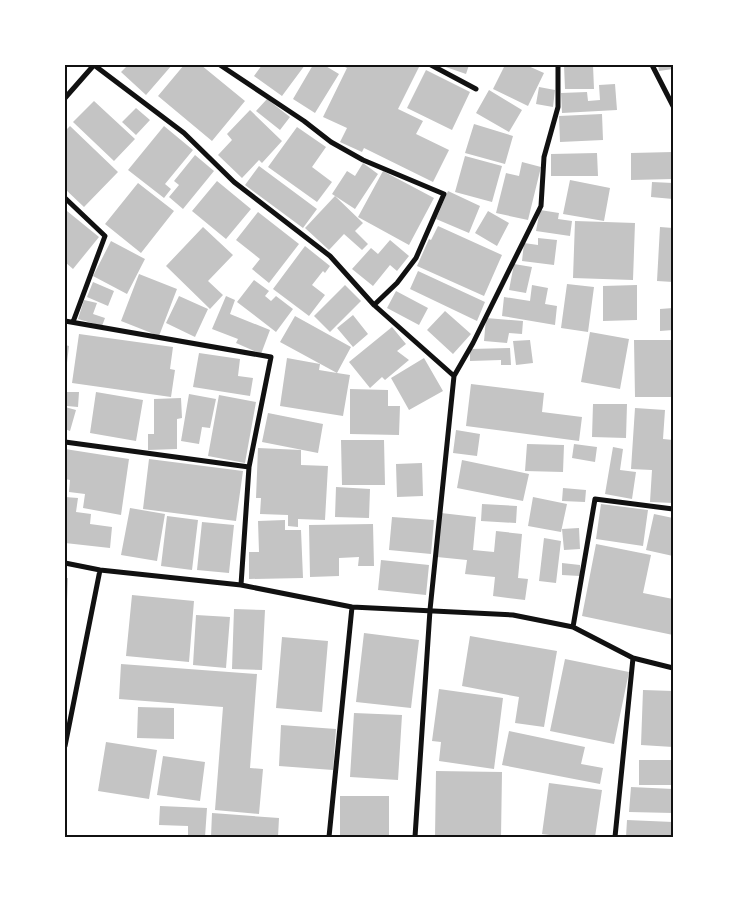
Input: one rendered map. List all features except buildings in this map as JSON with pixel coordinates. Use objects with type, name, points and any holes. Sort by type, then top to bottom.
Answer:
[{"type":"street","points":[[65,98],[94,65],[184,133],[234,182],[330,256],[374,305],[454,376]]},
{"type":"street","points":[[220,65],[304,121],[331,142],[363,160],[444,194],[416,258],[397,283],[374,305]]},
{"type":"street","points":[[431,65],[476,89]]},
{"type":"street","points":[[415,837],[430,610],[454,376],[473,344],[541,206],[544,157],[558,107],[558,65]]},
{"type":"street","points":[[652,65],[673,106]]},
{"type":"street","points":[[65,198],[105,236],[74,322]]},
{"type":"street","points":[[65,321],[271,357],[250,467],[241,585]]},
{"type":"street","points":[[65,442],[250,467]]},
{"type":"street","points":[[573,627],[595,499],[673,508]]},
{"type":"street","points":[[65,563],[100,570],[241,585],[352,607],[513,615],[573,627],[633,658],[673,668]]},
{"type":"street","points":[[65,746],[100,570]]},
{"type":"street","points":[[329,837],[352,607]]},
{"type":"street","points":[[615,837],[633,658]]}]
